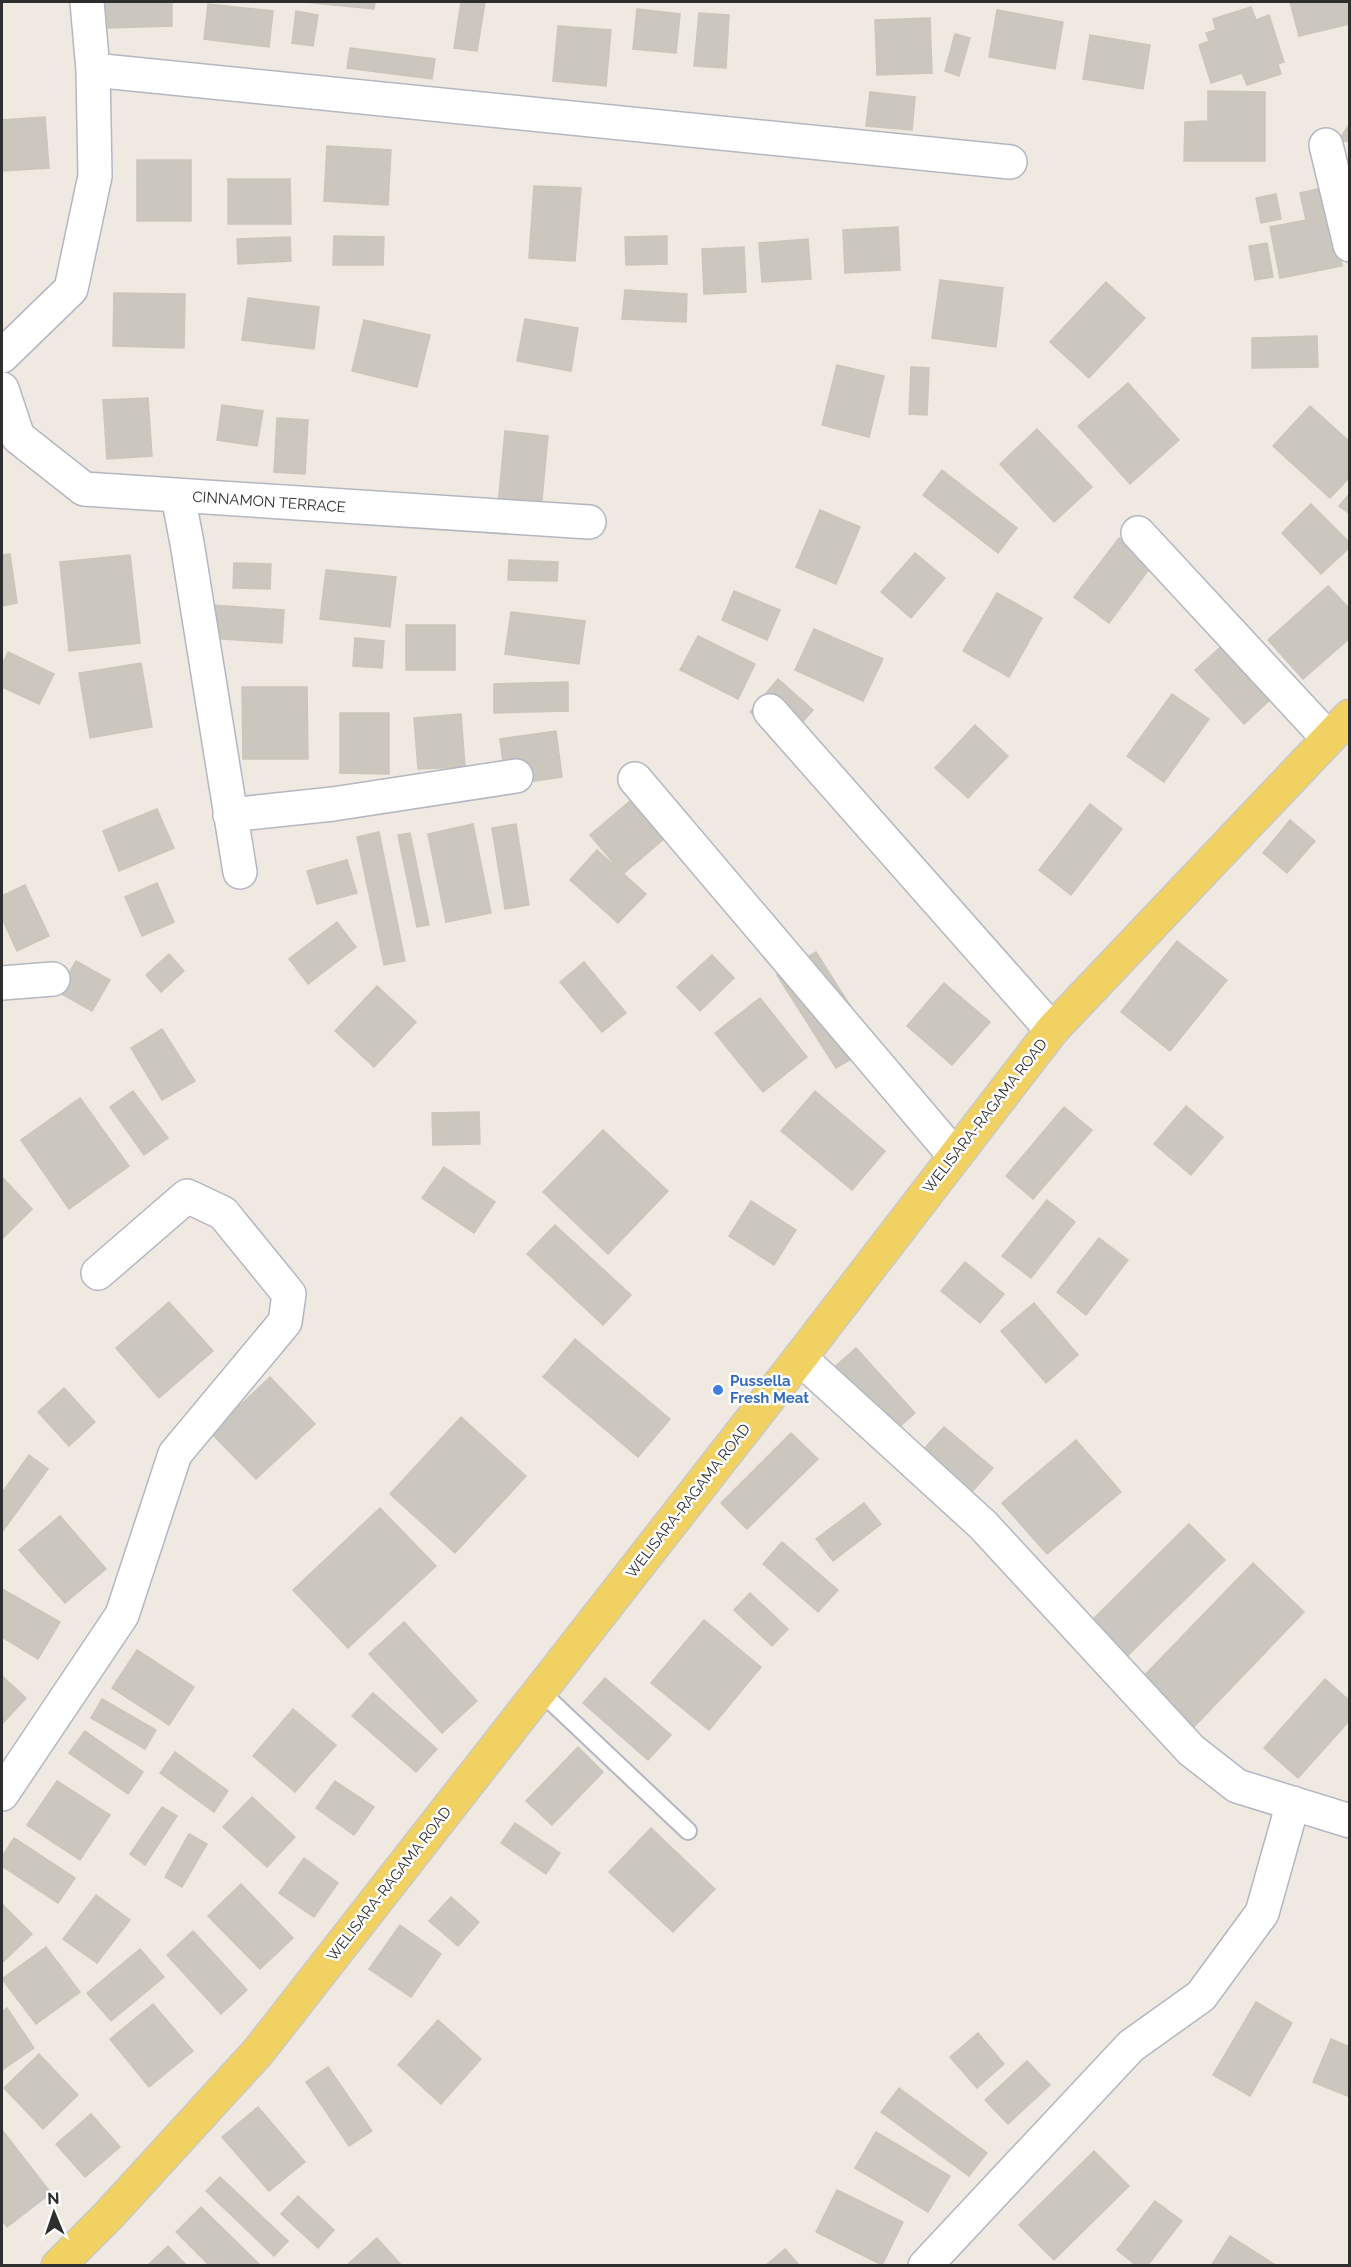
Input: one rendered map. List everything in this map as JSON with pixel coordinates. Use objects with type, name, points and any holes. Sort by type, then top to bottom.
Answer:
[{"type":"main road","name":"WELISARA-RAGAMA ROAD","points":[[58,2265],[108,2216],[258,2052],[800,1358],[1052,1030],[1339,727]]},
{"type":"street","points":[[2,356],[71,289],[95,176],[93,70],[87,2]]},
{"type":"street","points":[[93,70],[1010,162]]},
{"type":"street","points":[[1326,146],[1350,245]]},
{"type":"street","name":"CINNAMON TERRACE","points":[[2,389],[18,437],[84,489],[590,522]]},
{"type":"street","points":[[178,496],[240,872]]},
{"type":"street","points":[[1138,533],[1339,727]]},
{"type":"street","points":[[770,711],[1052,1030]]},
{"type":"street","points":[[230,815],[333,804],[516,776]]},
{"type":"street","points":[[635,779],[955,1156]]},
{"type":"street","points":[[2,983],[53,979]]},
{"type":"street","points":[[2,1794],[122,1615],[175,1454],[285,1322],[289,1294],[223,1213],[187,1196],[98,1273]]},
{"type":"street","points":[[800,1358],[983,1525],[1191,1750],[1237,1786],[1350,1821]]},
{"type":"street","points":[[925,2265],[1131,2046],[1201,1996],[1262,1912],[1293,1803]]},
{"type":"lane","points":[[540,1691],[688,1831]]},
{"type":"building","points":[[105,2],[172,2],[172,26],[106,28]]},
{"type":"building","points":[[304,2],[375,2],[374,9]]},
{"type":"building","points":[[461,2],[485,2],[477,51],[454,48]]},
{"type":"building","points":[[1290,2],[1350,2],[1350,24],[1299,36]]},
{"type":"building","points":[[208,4],[273,11],[269,47],[204,39]]},
{"type":"building","points":[[1251,7],[1256,20],[1269,15],[1284,62],[1278,64],[1281,74],[1247,85],[1242,73],[1211,83],[1199,45],[1209,41],[1206,33],[1216,30],[1213,19]]},
{"type":"building","points":[[637,9],[680,14],[676,53],[633,49]]},
{"type":"building","points":[[997,10],[1063,22],[1055,69],[989,57]]},
{"type":"building","points":[[296,11],[318,15],[313,46],[292,43]]},
{"type":"building","points":[[699,13],[729,15],[726,68],[694,66]]},
{"type":"building","points":[[930,18],[932,73],[877,75],[875,20]]},
{"type":"building","points":[[558,26],[611,30],[606,86],[553,81]]},
{"type":"building","points":[[955,34],[970,38],[959,76],[945,71]]},
{"type":"building","points":[[1090,35],[1150,45],[1143,89],[1083,79]]},
{"type":"building","points":[[350,48],[435,59],[432,79],[347,68]]},
{"type":"building","points":[[1208,91],[1265,92],[1265,161],[1184,161],[1185,122],[1208,121]]},
{"type":"building","points":[[870,92],[915,97],[912,130],[866,126]]},
{"type":"building","points":[[45,117],[49,168],[2,171],[2,120]]},
{"type":"building","points":[[1350,123],[1350,142],[1339,140]]},
{"type":"building","points":[[327,146],[391,150],[388,205],[324,201]]},
{"type":"building","points":[[137,160],[191,160],[191,221],[137,221]]},
{"type":"building","points":[[228,179],[290,179],[291,224],[228,224]]},
{"type":"building","points":[[534,186],[581,188],[575,261],[529,258]]},
{"type":"building","points":[[1326,187],[1342,266],[1280,278],[1270,227],[1306,220],[1300,193]]},
{"type":"building","points":[[1276,194],[1281,219],[1261,223],[1256,198]]},
{"type":"building","points":[[898,227],[900,270],[845,273],[843,230]]},
{"type":"building","points":[[334,236],[384,237],[383,265],[333,265]]},
{"type":"building","points":[[667,236],[667,264],[626,265],[625,237]]},
{"type":"building","points":[[290,237],[291,261],[238,264],[237,239]]},
{"type":"building","points":[[808,239],[811,279],[762,282],[759,243]]},
{"type":"building","points":[[1267,243],[1273,277],[1255,280],[1249,246]]},
{"type":"building","points":[[744,247],[746,292],[704,294],[702,249]]},
{"type":"building","points":[[940,280],[1003,288],[996,347],[932,338]]},
{"type":"building","points":[[1106,282],[1145,318],[1089,378],[1050,342]]},
{"type":"building","points":[[625,290],[687,294],[686,322],[622,319]]},
{"type":"building","points":[[114,293],[185,294],[184,348],[113,346]]},
{"type":"building","points":[[248,298],[319,307],[314,349],[242,340]]},
{"type":"building","points":[[525,319],[578,328],[571,371],[517,361]]},
{"type":"building","points":[[364,320],[430,335],[417,387],[352,371]]},
{"type":"building","points":[[1317,336],[1318,367],[1252,368],[1252,338]]},
{"type":"building","points":[[837,365],[884,376],[869,437],[822,425]]},
{"type":"building","points":[[911,367],[929,368],[927,415],[909,414]]},
{"type":"building","points":[[1128,383],[1179,440],[1130,484],[1078,426]]},
{"type":"building","points":[[148,398],[152,456],[107,459],[103,400]]},
{"type":"building","points":[[222,405],[263,411],[257,446],[217,440]]},
{"type":"building","points":[[1310,406],[1350,442],[1350,477],[1330,498],[1273,446]]},
{"type":"building","points":[[277,418],[308,420],[305,474],[274,472]]},
{"type":"building","points":[[1037,429],[1092,487],[1054,522],[1000,464]]},
{"type":"building","points":[[505,431],[548,436],[541,510],[498,506]]},
{"type":"building","points":[[942,470],[1017,528],[998,553],[923,495]]},
{"type":"building","points":[[1350,493],[1350,514],[1339,506]]},
{"type":"building","points":[[1311,504],[1350,543],[1350,547],[1321,574],[1282,533]]},
{"type":"building","points":[[820,510],[860,527],[836,584],[796,567]]},
{"type":"building","points":[[1119,538],[1153,564],[1109,623],[1074,597]]},
{"type":"building","points":[[915,553],[945,578],[911,618],[881,592]]},
{"type":"building","points":[[10,554],[17,603],[2,606],[2,555]]},
{"type":"building","points":[[130,555],[140,643],[69,651],[60,562]]},
{"type":"building","points":[[509,560],[558,562],[557,581],[508,580]]},
{"type":"building","points":[[234,563],[271,564],[270,589],[233,588]]},
{"type":"building","points":[[326,570],[396,577],[390,627],[320,619]]},
{"type":"building","points":[[1328,586],[1350,609],[1350,638],[1303,679],[1268,640]]},
{"type":"building","points":[[734,591],[780,610],[767,640],[722,620]]},
{"type":"building","points":[[997,593],[1042,618],[1009,677],[963,651]]},
{"type":"building","points":[[211,605],[284,610],[282,643],[208,638]]},
{"type":"building","points":[[511,612],[585,621],[579,664],[505,654]]},
{"type":"building","points":[[406,625],[455,625],[455,670],[406,670]]},
{"type":"building","points":[[814,629],[883,659],[863,701],[795,670]]},
{"type":"building","points":[[698,636],[755,664],[738,699],[680,670]]},
{"type":"building","points":[[355,638],[384,641],[382,668],[353,666]]},
{"type":"building","points":[[1224,644],[1272,698],[1244,724],[1195,670]]},
{"type":"building","points":[[8,652],[54,674],[39,704],[2,687],[2,666]]},
{"type":"building","points":[[141,663],[152,727],[90,738],[79,673]]},
{"type":"building","points":[[778,679],[813,710],[785,742],[750,712]]},
{"type":"building","points":[[568,682],[568,711],[494,713],[494,684]]},
{"type":"building","points":[[242,687],[307,687],[308,759],[243,759]]},
{"type":"building","points":[[1172,694],[1209,719],[1164,782],[1127,756]]},
{"type":"building","points":[[340,713],[389,713],[389,774],[340,773]]},
{"type":"building","points":[[461,714],[465,767],[418,769],[414,718]]},
{"type":"building","points":[[975,725],[1008,756],[968,798],[935,768]]},
{"type":"building","points":[[556,731],[562,777],[506,785],[500,739]]},
{"type":"building","points":[[630,801],[664,839],[623,874],[590,835]]},
{"type":"building","points":[[1090,804],[1122,829],[1071,895],[1039,870]]},
{"type":"building","points":[[157,809],[174,848],[119,871],[103,831]]},
{"type":"building","points":[[1290,820],[1315,841],[1287,873],[1263,853]]},
{"type":"building","points":[[473,824],[491,913],[446,922],[428,834]]},
{"type":"building","points":[[516,824],[529,905],[505,909],[492,828]]},
{"type":"building","points":[[379,832],[405,961],[384,965],[357,837]]},
{"type":"building","points":[[410,833],[429,925],[417,927],[398,835]]},
{"type":"building","points":[[597,850],[646,894],[618,923],[570,880]]},
{"type":"building","points":[[347,860],[357,893],[317,904],[307,871]]},
{"type":"building","points":[[157,883],[174,922],[142,936],[125,897]]},
{"type":"building","points":[[25,885],[49,936],[17,951],[2,918],[2,896]]},
{"type":"building","points":[[337,922],[356,947],[308,984],[289,959]]},
{"type":"building","points":[[1177,941],[1227,980],[1170,1051],[1121,1012]]},
{"type":"building","points":[[816,952],[875,1045],[836,1068],[777,975]]},
{"type":"building","points":[[169,954],[184,971],[161,992],[146,975]]},
{"type":"building","points":[[712,955],[734,978],[700,1011],[677,987]]},
{"type":"building","points":[[76,961],[110,980],[92,1011],[58,992]]},
{"type":"building","points":[[584,962],[626,1013],[602,1032],[560,982]]},
{"type":"building","points":[[944,983],[990,1022],[952,1065],[907,1026]]},
{"type":"building","points":[[377,986],[416,1022],[374,1067],[335,1031]]},
{"type":"building","points":[[760,998],[807,1057],[763,1092],[715,1033]]},
{"type":"building","points":[[162,1029],[195,1081],[162,1100],[131,1048]]},
{"type":"building","points":[[133,1091],[168,1138],[144,1155],[110,1107]]},
{"type":"building","points":[[815,1091],[885,1151],[852,1190],[781,1131]]},
{"type":"building","points":[[80,1098],[129,1166],[69,1209],[21,1140]]},
{"type":"building","points":[[1186,1106],[1223,1137],[1191,1175],[1154,1144]]},
{"type":"building","points":[[1064,1107],[1092,1130],[1033,1199],[1006,1176]]},
{"type":"building","points":[[479,1112],[480,1144],[433,1145],[432,1113]]},
{"type":"building","points":[[603,1130],[668,1191],[608,1254],[543,1192]]},
{"type":"building","points":[[444,1167],[495,1202],[474,1233],[422,1198]]},
{"type":"building","points":[[2,1177],[32,1209],[2,1239]]},
{"type":"building","points":[[1047,1200],[1075,1222],[1031,1278],[1002,1256]]},
{"type":"building","points":[[751,1201],[796,1230],[774,1265],[729,1236]]},
{"type":"building","points":[[555,1225],[631,1295],[603,1325],[527,1254]]},
{"type":"building","points":[[1099,1238],[1128,1260],[1086,1315],[1057,1292]]},
{"type":"building","points":[[965,1262],[1004,1294],[980,1323],[941,1291]]},
{"type":"building","points":[[169,1302],[213,1351],[159,1398],[116,1348]]},
{"type":"building","points":[[1034,1303],[1078,1355],[1046,1383],[1001,1331]]},
{"type":"building","points":[[575,1339],[670,1419],[638,1457],[543,1377]]},
{"type":"building","points":[[856,1348],[915,1413],[890,1435],[831,1370]]},
{"type":"building","points":[[270,1377],[315,1424],[256,1479],[211,1433]]},
{"type":"building","points":[[64,1388],[95,1422],[69,1446],[38,1412]]},
{"type":"building","points":[[461,1417],[526,1476],[455,1553],[390,1494]]},
{"type":"building","points":[[944,1427],[993,1468],[961,1504],[913,1461]]},
{"type":"building","points":[[791,1433],[818,1459],[747,1529],[721,1503]]},
{"type":"building","points":[[1076,1440],[1121,1492],[1047,1554],[1002,1503]]},
{"type":"building","points":[[29,1455],[48,1469],[2,1532],[2,1493]]},
{"type":"building","points":[[864,1503],[881,1524],[833,1561],[816,1539]]},
{"type":"building","points":[[380,1508],[436,1566],[348,1648],[293,1590]]},
{"type":"building","points":[[60,1516],[106,1569],[65,1603],[19,1550]]},
{"type":"building","points":[[1189,1524],[1225,1560],[1113,1670],[1077,1635]]},
{"type":"building","points":[[782,1542],[838,1590],[818,1612],[763,1564]]},
{"type":"building","points":[[1253,1563],[1304,1612],[1190,1731],[1138,1682]]},
{"type":"building","points":[[2,1589],[60,1622],[38,1659],[2,1637]]},
{"type":"building","points":[[750,1593],[788,1629],[772,1646],[734,1610]]},
{"type":"building","points":[[704,1620],[761,1667],[709,1730],[651,1683]]},
{"type":"building","points":[[404,1622],[477,1701],[442,1733],[369,1654]]},
{"type":"building","points":[[137,1650],[194,1687],[169,1725],[112,1688]]},
{"type":"building","points":[[2,1676],[26,1698],[2,1724]]},
{"type":"building","points":[[605,1678],[671,1735],[648,1760],[583,1703]]},
{"type":"building","points":[[1325,1679],[1350,1701],[1350,1720],[1298,1778],[1264,1748]]},
{"type":"building","points":[[373,1693],[437,1749],[416,1772],[352,1716]]},
{"type":"building","points":[[102,1699],[156,1730],[145,1749],[91,1718]]},
{"type":"building","points":[[293,1709],[336,1745],[295,1792],[253,1756]]},
{"type":"building","points":[[85,1731],[143,1772],[128,1794],[69,1753]]},
{"type":"building","points":[[578,1747],[603,1772],[552,1825],[526,1801]]},
{"type":"building","points":[[175,1752],[228,1791],[214,1812],[160,1773]]},
{"type":"building","points":[[57,1781],[110,1815],[80,1860],[27,1825]]},
{"type":"building","points":[[335,1781],[374,1807],[354,1835],[316,1808]]},
{"type":"building","points":[[252,1797],[295,1837],[267,1867],[223,1827]]},
{"type":"building","points":[[162,1807],[177,1816],[145,1865],[130,1854]]},
{"type":"building","points":[[515,1823],[560,1853],[546,1874],[501,1843]]},
{"type":"building","points":[[651,1828],[715,1889],[673,1932],[609,1872]]},
{"type":"building","points":[[189,1834],[207,1844],[182,1887],[165,1877]]},
{"type":"building","points":[[14,1838],[75,1878],[58,1903],[2,1866],[2,1857]]},
{"type":"building","points":[[304,1858],[338,1883],[314,1917],[279,1893]]},
{"type":"building","points":[[241,1884],[293,1938],[260,1969],[208,1916]]},
{"type":"building","points":[[96,1895],[130,1920],[97,1963],[63,1939]]},
{"type":"building","points":[[451,1897],[479,1922],[458,1946],[429,1921]]},
{"type":"building","points":[[2,1904],[32,1934],[2,1963]]},
{"type":"building","points":[[400,1925],[441,1954],[411,1997],[369,1969]]},
{"type":"building","points":[[193,1931],[247,1990],[221,2014],[167,1955]]},
{"type":"building","points":[[46,1947],[80,1992],[36,2024],[2,1979]]},
{"type":"building","points":[[140,1949],[164,1977],[111,2021],[87,1993]]},
{"type":"building","points":[[1256,2002],[1292,2023],[1250,2096],[1213,2075]]},
{"type":"building","points":[[153,2004],[193,2051],[149,2087],[110,2039]]},
{"type":"building","points":[[7,2008],[34,2048],[2,2070],[2,2012]]},
{"type":"building","points":[[438,2020],[481,2059],[441,2104],[398,2065]]},
{"type":"building","points":[[978,2033],[1004,2064],[977,2088],[950,2057]]},
{"type":"building","points":[[1331,2039],[1350,2047],[1350,2097],[1313,2082]]},
{"type":"building","points":[[39,2054],[78,2095],[43,2129],[4,2088]]},
{"type":"building","points":[[1027,2061],[1050,2085],[1008,2124],[985,2100]]},
{"type":"building","points":[[328,2067],[372,2131],[349,2146],[306,2082]]},
{"type":"building","points":[[899,2088],[987,2153],[969,2176],[881,2112]]},
{"type":"building","points":[[258,2107],[305,2162],[269,2191],[222,2137]]},
{"type":"building","points":[[91,2114],[120,2147],[85,2177],[56,2144]]},
{"type":"building","points":[[2,2130],[51,2193],[7,2227],[2,2220]]},
{"type":"building","points":[[876,2132],[950,2176],[928,2212],[855,2168]]},
{"type":"building","points":[[1094,2151],[1129,2186],[1054,2260],[1019,2225]]},
{"type":"building","points":[[220,2177],[288,2241],[274,2256],[206,2191]]},
{"type":"building","points":[[837,2190],[903,2222],[882,2265],[816,2232]]},
{"type":"building","points":[[298,2196],[334,2230],[318,2248],[281,2214]]},
{"type":"building","points":[[1155,2201],[1182,2221],[1147,2266],[1137,2266],[1117,2250]]},
{"type":"building","points":[[201,2207],[261,2266],[210,2266],[176,2232]]},
{"type":"building","points":[[1230,2236],[1277,2266],[1211,2266]]},
{"type":"building","points":[[377,2238],[402,2266],[346,2266]]},
{"type":"building","points":[[168,2246],[187,2266],[147,2266]]},
{"type":"building","points":[[785,2249],[800,2266],[765,2266]]},
{"type":"place","name":"Pussella Fresh Meat","points":[[718,1390]]}]
